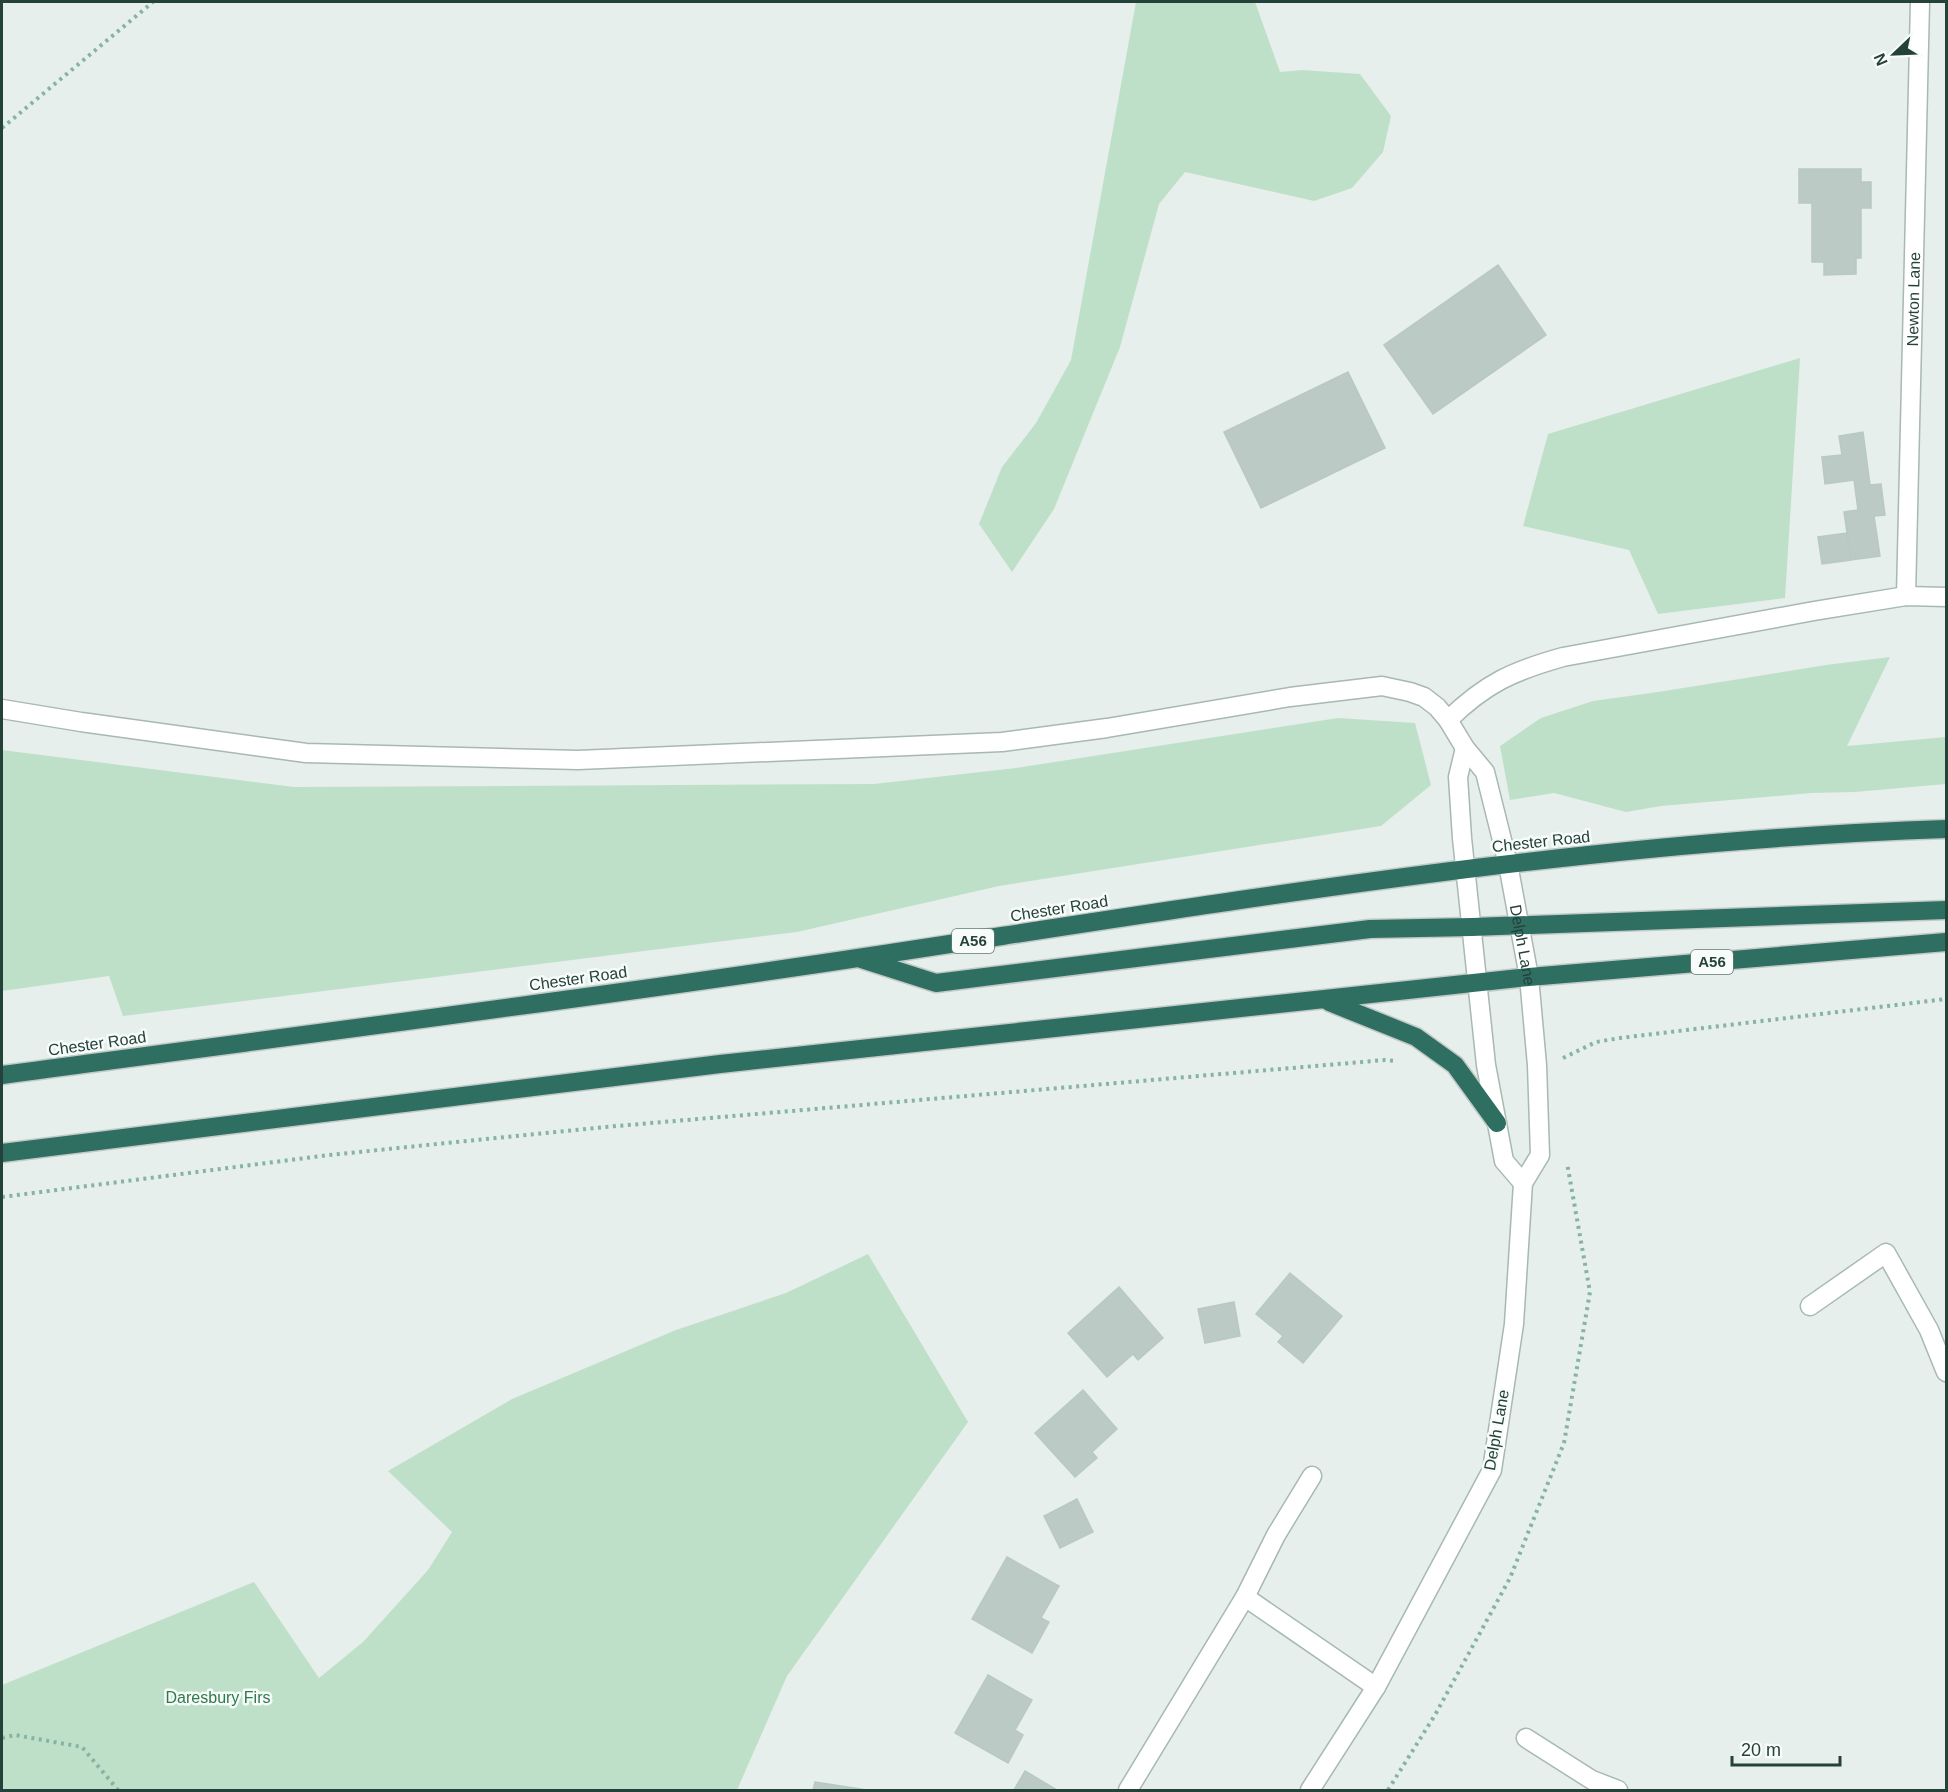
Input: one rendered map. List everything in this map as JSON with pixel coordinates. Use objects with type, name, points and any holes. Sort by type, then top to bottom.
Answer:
[{"type":"highway","name":"Chester Road","points":[[2,1075],[714,980],[1366,881],[1692,844],[1947,829]]},
{"type":"highway","points":[[857,958],[936,983],[1370,929],[1947,910]]},
{"type":"highway","name":"A56","points":[[2,1152],[720,1064],[1528,977],[1947,942]]},
{"type":"highway","points":[[1325,1000],[1416,1036],[1455,1065],[1497,1124]]},
{"type":"street","name":"Newton Lane","points":[[1906,597],[1920,2]]},
{"type":"street","points":[[2,709],[306,753],[578,760],[1002,742],[1107,728],[1317,693],[1382,686],[1424,697],[1448,720],[1467,701],[1500,679],[1563,657],[1814,610],[1906,597],[1947,597]]},
{"type":"street","name":"Delph Lane","points":[[1310,1791],[1377,1687],[1492,1470],[1514,1324],[1523,1183],[1540,1155],[1537,1065],[1528,977],[1508,864],[1485,772],[1465,747],[1448,720]]},
{"type":"street","points":[[1465,747],[1458,777],[1485,1065],[1504,1161],[1523,1183]]},
{"type":"street","points":[[1810,1306],[1886,1253],[1929,1330],[1947,1372]]},
{"type":"street","points":[[1128,1791],[1245,1597],[1276,1535],[1312,1476]]},
{"type":"street","points":[[1245,1597],[1377,1687]]},
{"type":"street","points":[[1526,1738],[1592,1780],[1618,1791]]},
{"type":"path","points":[[2,128],[153,2]]},
{"type":"path","points":[[1558,1060],[1596,1042],[1620,1038],[1947,999]]},
{"type":"path","points":[[2,1197],[329,1155],[605,1127],[1373,1061],[1404,1062]]},
{"type":"path","points":[[2,1738],[15,1735],[81,1747],[118,1791]]},
{"type":"green space","points":[[1136,2],[1255,2],[1280,72],[1302,70],[1360,74],[1391,116],[1383,152],[1352,188],[1314,201],[1185,172],[1159,204],[1120,347],[1054,509],[1012,572],[979,524],[1002,467],[1036,423],[1071,360]]},
{"type":"green space","points":[[1800,358],[1785,598],[1658,614],[1629,550],[1523,526],[1548,434]]},
{"type":"green space","points":[[1890,657],[1847,746],[1946,737],[1946,784],[1661,806],[1626,812],[1554,793],[1510,800],[1500,746],[1541,718],[1593,701]]},
{"type":"green space","points":[[1338,718],[1415,723],[1431,785],[1381,826],[999,886],[797,932],[123,1016],[109,976],[2,991],[2,750],[294,787],[874,784],[1016,768]]},
{"type":"green space","name":"Daresbury Firs","points":[[868,1254],[968,1422],[787,1676],[737,1790],[2,1790],[2,1685],[254,1582],[319,1678],[363,1642],[428,1570],[452,1532],[388,1471],[512,1399],[676,1330],[786,1293]]},
{"type":"building","points":[[1799,169],[1861,169],[1861,182],[1871,182],[1871,208],[1861,208],[1861,258],[1856,258],[1856,274],[1824,275],[1824,262],[1812,262],[1812,203],[1799,203]]},
{"type":"building","points":[[1498,265],[1546,335],[1433,414],[1384,345]]},
{"type":"building","points":[[1348,372],[1385,448],[1261,508],[1224,432]]},
{"type":"building","points":[[1863,432],[1870,485],[1881,484],[1885,515],[1874,516],[1880,556],[1851,560],[1844,512],[1858,510],[1854,480],[1825,484],[1822,457],[1842,455],[1839,436]]},
{"type":"building","points":[[1847,533],[1851,560],[1822,564],[1818,537]]},
{"type":"building","points":[[1290,1273],[1342,1316],[1303,1363],[1278,1342],[1283,1336],[1256,1314]]},
{"type":"building","points":[[1119,1287],[1163,1338],[1138,1360],[1133,1354],[1107,1377],[1068,1333]]},
{"type":"building","points":[[1234,1302],[1240,1336],[1205,1343],[1198,1309]]},
{"type":"building","points":[[1083,1390],[1117,1429],[1092,1452],[1097,1458],[1075,1477],[1035,1433]]},
{"type":"building","points":[[1077,1499],[1093,1532],[1060,1548],[1044,1516]]},
{"type":"building","points":[[1007,1557],[1059,1586],[1041,1618],[1049,1622],[1032,1653],[972,1619]]},
{"type":"building","points":[[988,1675],[1032,1700],[1015,1730],[1023,1735],[1008,1763],[955,1733]]},
{"type":"building","points":[[1025,1771],[1057,1790],[1014,1790]]},
{"type":"building","points":[[815,1782],[867,1790],[813,1790]]}]
